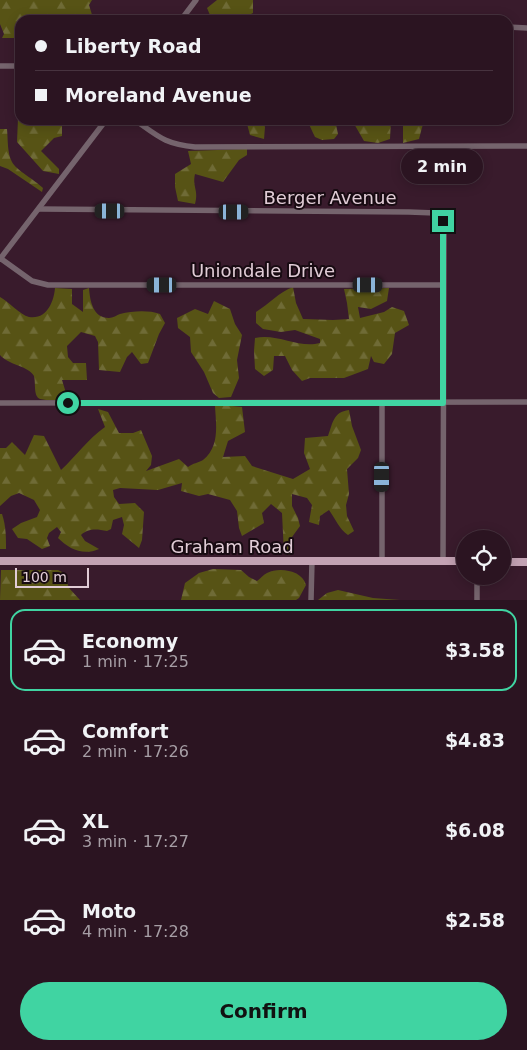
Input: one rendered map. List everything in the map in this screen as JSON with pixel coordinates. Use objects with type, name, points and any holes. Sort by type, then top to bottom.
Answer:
[{"type":"main road","name":"Graham Road","points":[[0,562],[456,561]]},
{"type":"main road","points":[[511,562],[527,562]]},
{"type":"street","points":[[185,15],[196,0]]},
{"type":"street","points":[[513,27],[527,28]]},
{"type":"street","points":[[0,66],[15,66]]},
{"type":"street","points":[[0,258],[102,125]]},
{"type":"street","points":[[142,125],[166,141],[174,144],[195,146],[527,146]]},
{"type":"street","name":"Berger Avenue","points":[[39,209],[435,213],[440,216],[444,226],[443,285]]},
{"type":"street","name":"Uniondale Drive","points":[[0,258],[32,281],[48,285],[443,285]]},
{"type":"street","points":[[443,285],[443,561]]},
{"type":"street","points":[[0,403],[527,402]]},
{"type":"street","points":[[382,403],[382,561]]},
{"type":"street","points":[[312,561],[312,600]]},
{"type":"street","points":[[476,585],[477,600]]},
{"type":"green space","points":[[0,0],[92,0],[89,5],[92,15],[15,15],[15,38],[2,38],[4,34],[0,24]]},
{"type":"green space","points":[[217,0],[253,0],[253,13],[249,15],[210,15],[207,8]]},
{"type":"green space","points":[[18,125],[61,125],[62,136],[54,138],[41,151],[59,169],[59,174],[43,171],[17,142]]},
{"type":"green space","points":[[247,125],[264,125],[264,139],[250,135]]},
{"type":"green space","points":[[309,125],[336,125],[338,134],[334,139],[322,140],[315,137]]},
{"type":"green space","points":[[355,125],[391,125],[390,139],[378,143],[364,141]]},
{"type":"green space","points":[[403,125],[423,125],[419,139],[403,143]]},
{"type":"green space","points":[[0,129],[7,129],[8,150],[12,162],[43,188],[42,192],[8,169],[0,166]]},
{"type":"green space","points":[[247,149],[247,155],[239,160],[223,182],[195,174],[195,204],[178,201],[175,174],[191,164],[188,151]]},
{"type":"green space","points":[[293,287],[296,303],[303,319],[333,320],[349,319],[344,289],[389,288],[387,301],[371,309],[358,307],[360,318],[384,312],[392,307],[404,311],[409,325],[395,333],[392,354],[384,364],[374,362],[371,356],[368,369],[344,378],[310,378],[302,381],[292,370],[285,356],[274,356],[273,370],[264,376],[255,369],[255,338],[264,337],[304,344],[320,343],[320,339],[295,330],[281,332],[263,329],[256,323],[256,312]]},
{"type":"green space","points":[[55,288],[72,289],[72,304],[83,312],[83,290],[89,288],[93,308],[99,315],[104,317],[110,318],[120,314],[135,312],[160,314],[165,323],[148,363],[141,364],[132,352],[127,357],[120,372],[99,370],[98,342],[95,336],[81,332],[67,346],[68,357],[73,363],[86,363],[87,380],[62,380],[66,393],[65,401],[40,399],[36,395],[34,376],[28,370],[8,361],[0,355],[0,297],[25,316],[35,317],[45,313],[51,304]]},
{"type":"green space","points":[[214,301],[230,309],[235,324],[242,335],[237,360],[239,378],[231,397],[219,398],[213,393],[204,372],[191,352],[190,337],[178,328],[177,318],[195,309],[208,314]]},
{"type":"green space","points":[[215,406],[242,407],[245,432],[228,441],[223,457],[245,456],[252,466],[293,479],[310,469],[304,453],[305,438],[328,436],[337,416],[349,410],[352,426],[361,450],[358,458],[347,469],[349,494],[346,505],[347,516],[354,531],[348,535],[345,533],[329,510],[320,516],[319,525],[309,522],[312,505],[307,498],[292,494],[292,506],[300,526],[292,537],[294,546],[292,555],[284,554],[282,513],[271,504],[262,513],[264,523],[242,536],[237,511],[230,500],[208,494],[199,496],[181,491],[182,483],[158,490],[120,488],[113,490],[114,497],[119,504],[135,503],[144,512],[142,540],[139,548],[122,534],[124,525],[122,517],[113,520],[111,529],[107,531],[93,530],[81,535],[85,541],[99,549],[87,552],[72,548],[58,538],[61,532],[57,527],[49,533],[47,538],[50,546],[42,549],[27,539],[18,538],[12,529],[21,523],[37,517],[40,510],[34,500],[19,493],[11,496],[0,506],[0,448],[6,448],[12,442],[25,455],[34,435],[44,436],[61,470],[105,427],[98,409],[108,412],[119,433],[133,433],[141,430],[152,456],[151,465],[146,471],[179,459],[188,467],[203,460],[212,448],[216,435]]},
{"type":"green space","points":[[0,514],[2,514],[4,523],[6,549],[0,549]]},
{"type":"green space","points":[[213,569],[241,570],[257,581],[272,571],[290,571],[300,576],[306,585],[296,600],[181,600],[185,583],[199,573]]},
{"type":"green space","points":[[1,570],[58,570],[64,573],[69,588],[80,600],[0,600]]},
{"type":"green space","points":[[338,590],[373,598],[400,600],[318,600],[327,593]]},
{"type":"route","points":[[68,403],[443,403],[443,221]]}]
